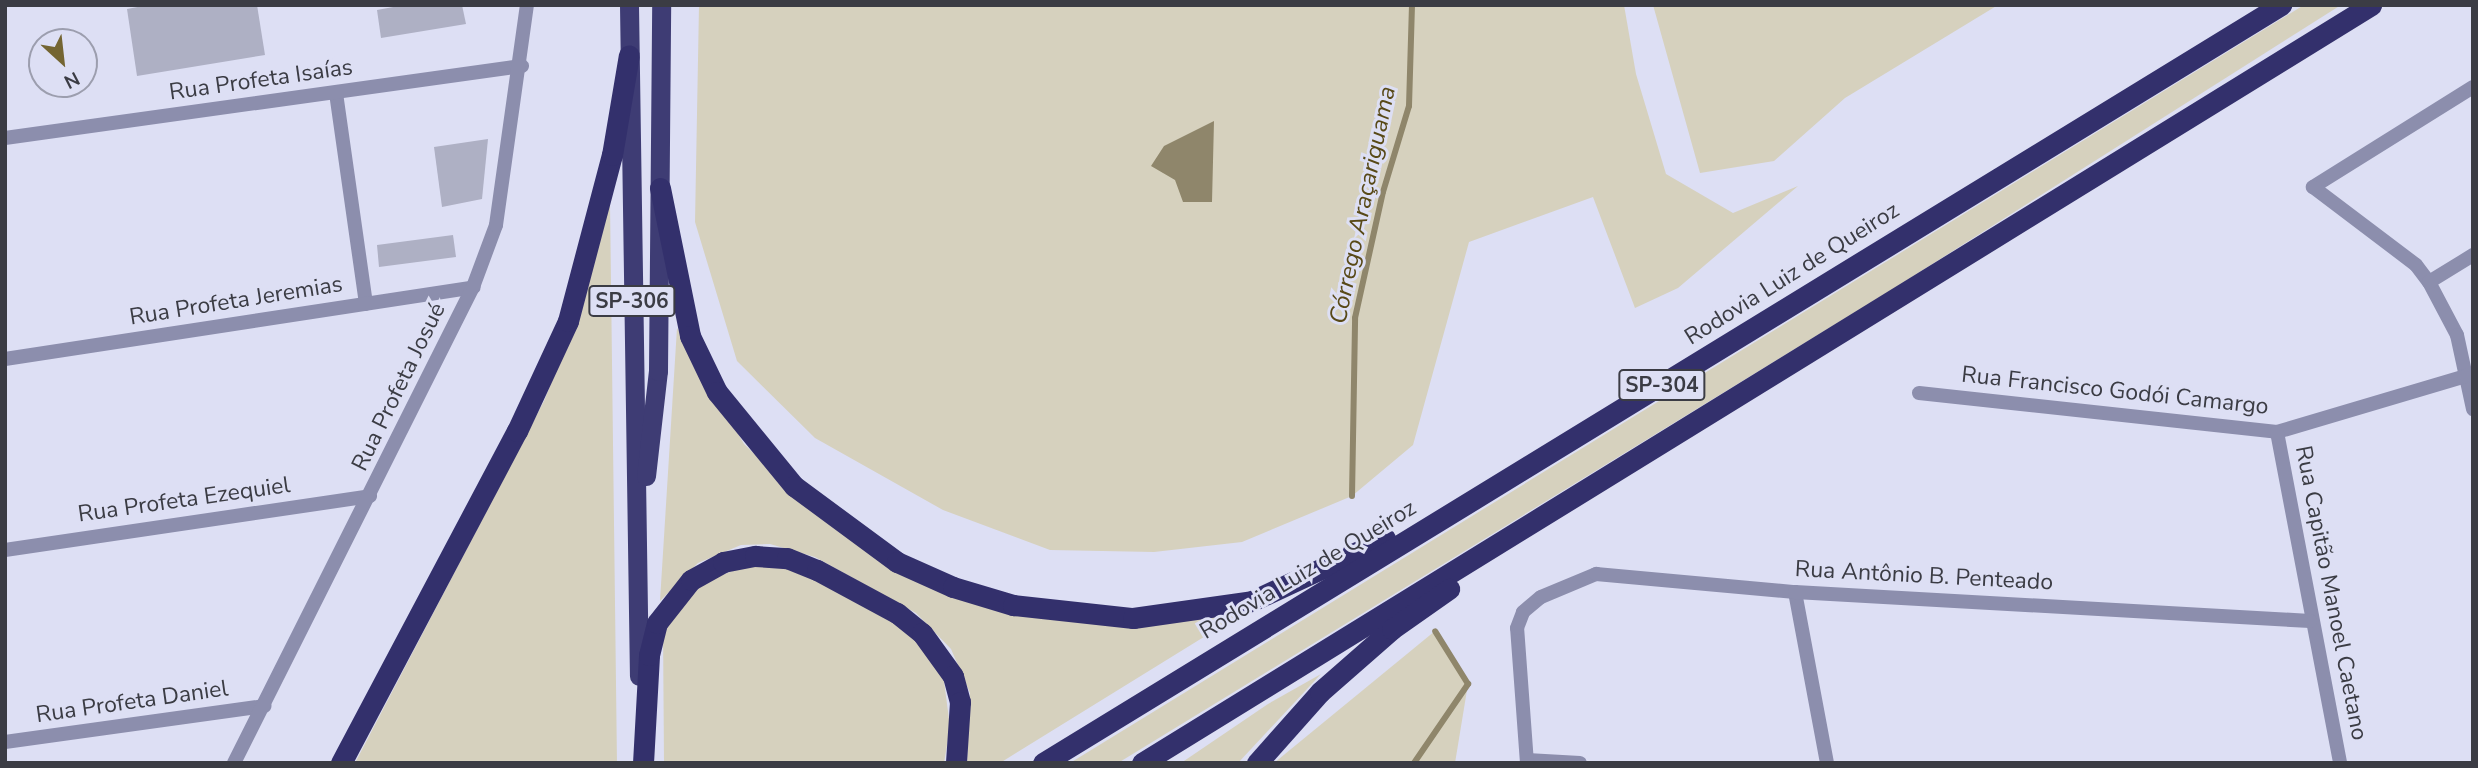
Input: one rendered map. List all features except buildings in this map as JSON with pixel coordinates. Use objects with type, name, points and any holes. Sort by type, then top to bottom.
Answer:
[{"type":"highway","name":"SP-306","points":[[629,5],[641,763]]},
{"type":"highway","name":"SP-306","points":[[638,548],[657,371],[661,5]]},
{"type":"highway","name":"Rodovia Luiz de Queiroz","points":[[1043,763],[2281,5]]},
{"type":"highway","name":"SP-304","points":[[1142,763],[2371,5]]},
{"type":"highway","points":[[341,763],[517,431],[568,321],[612,155],[629,55]]},
{"type":"highway","points":[[660,188],[690,336],[717,391],[755,443],[816,506],[868,544],[983,597],[1103,618],[1161,617],[1252,601],[1343,561],[1570,442]]},
{"type":"highway","points":[[1257,763],[1320,692],[1392,629],[1755,386]]},
{"type":"highway","points":[[641,763],[649,655],[657,623],[691,580],[723,562],[755,556],[787,558],[817,570],[897,613],[922,633],[953,676],[960,702],[956,763]]},
{"type":"street","name":"Rua Profeta Josué","points":[[234,763],[265,706],[473,287],[496,225],[522,66],[527,5]]},
{"type":"street","name":"Rua Profeta Isaías","points":[[5,138],[522,66]]},
{"type":"street","points":[[2473,87],[2313,187],[2416,265],[2429,282],[2457,335],[2469,375],[2473,409]]},
{"type":"street","points":[[336,93],[366,304]]},
{"type":"street","points":[[2429,282],[2473,255]]},
{"type":"street","name":"Rua Profeta Jeremias","points":[[5,359],[473,287]]},
{"type":"street","name":"Rua Francisco Godói Camargo","points":[[1919,393],[2277,432],[2469,375]]},
{"type":"street","name":"Rua Capitão Manoel Caetano","points":[[2277,432],[2310,621],[2340,763]]},
{"type":"street","name":"Rua Profeta Ezequiel","points":[[5,550],[370,496]]},
{"type":"street","name":"Rua Antônio B. Penteado","points":[[1527,761],[1517,628],[1523,612],[1541,597],[1596,574],[1795,592],[2310,621]]},
{"type":"street","points":[[1795,592],[1827,763]]},
{"type":"street","name":"Rua Profeta Daniel","points":[[5,742],[265,706]]},
{"type":"street","points":[[1527,761],[1580,763]]},
{"type":"shaded area","points":[[699,5],[1624,5],[1636,74],[1666,174],[1733,213],[1798,186],[1678,288],[1635,308],[1593,197],[1469,242],[1413,445],[1352,496],[1242,542],[1154,552],[1050,550],[943,510],[815,438],[737,361],[695,222]]},
{"type":"shaded area","points":[[1653,5],[1998,5],[1845,98],[1774,161],[1700,173]]},
{"type":"shaded area","points":[[2304,5],[2341,5],[1896,287],[1118,763],[1070,763]]},
{"type":"shaded area","points":[[1214,121],[1212,202],[1183,202],[1175,180],[1151,166],[1164,146]]},
{"type":"shaded area","points":[[610,202],[617,763],[355,763],[544,401],[581,308]]},
{"type":"shaded area","points":[[677,328],[744,444],[816,513],[1025,612],[1254,606],[1000,763],[967,763],[970,693],[951,649],[916,613],[815,557],[770,544],[741,545],[698,563],[660,601]]},
{"type":"shaded area","points":[[754,563],[792,567],[910,630],[944,681],[950,727],[944,763],[664,763],[663,629],[700,583]]},
{"type":"shaded area","points":[[1435,631],[1468,684],[1455,763],[1274,763]]},
{"type":"shaded area","points":[[1321,674],[1238,763],[1181,763],[1268,704]]},
{"type":"waterway","name":"Córrego Araçariguama","points":[[1352,496],[1355,318],[1383,192],[1409,106],[1412,5]]},
{"type":"waterway","name":"Córrego Araçariguama","points":[[1414,763],[1468,684],[1435,631]]}]
